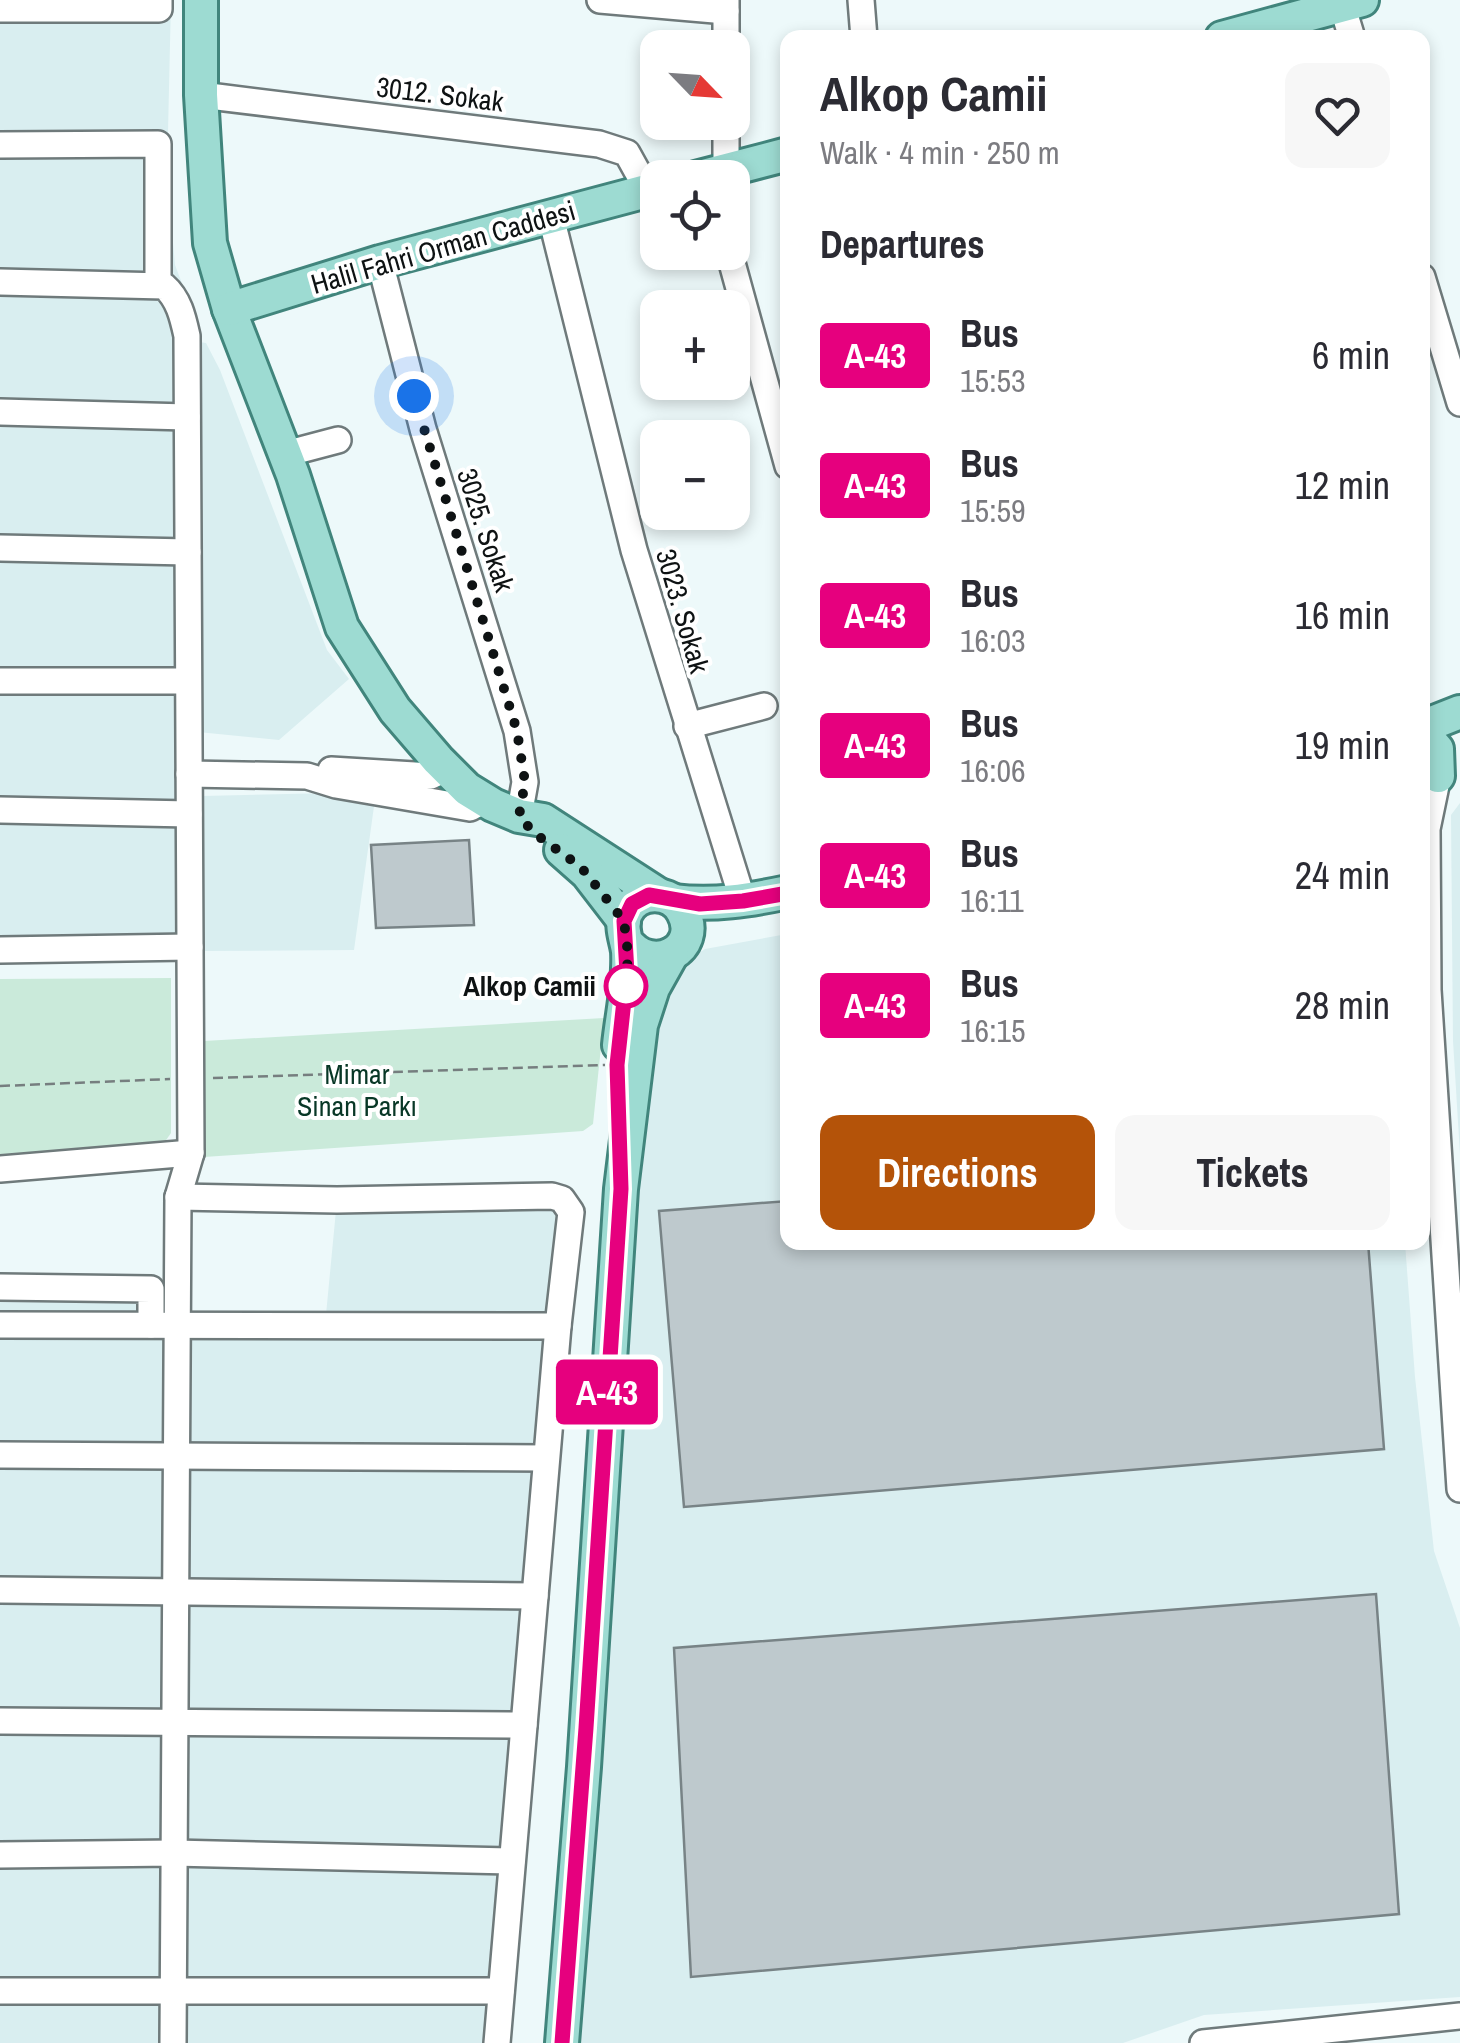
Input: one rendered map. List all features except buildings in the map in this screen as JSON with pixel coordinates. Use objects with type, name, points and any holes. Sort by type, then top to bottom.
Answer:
[{"type":"main road","points":[[201,0],[201,95],[210,243],[229,309],[285,454],[342,627],[395,710],[467,789],[519,816],[543,820],[666,898],[687,922],[678,947],[653,988],[641,1025],[621,1189],[562,2043]]},
{"type":"main road","points":[[1252,30],[1352,3]]},
{"type":"main road","points":[[750,164],[780,156]]},
{"type":"main road","name":"Halil Fahri Orman Caddesi","points":[[229,309],[380,262],[640,193]]},
{"type":"main road","points":[[1430,726],[1460,712]]},
{"type":"main road","points":[[1430,740],[1437,749],[1440,774]]},
{"type":"main road","points":[[519,816],[534,833],[581,867],[625,931],[632,950],[652,959],[678,947],[698,930],[780,915]]},
{"type":"main road","points":[[621,1189],[617,1065],[627,973],[626,912],[640,898],[700,904],[780,894]]},
{"type":"street","points":[[0,10],[159,9],[159,0]]},
{"type":"street","points":[[600,0],[726,6]]},
{"type":"street","points":[[861,0],[863,30]]},
{"type":"street","points":[[1352,3],[1352,30]]},
{"type":"street","name":"3012. Sokak","points":[[201,95],[600,144],[627,153],[640,172]]},
{"type":"street","points":[[0,145],[158,144],[158,285]]},
{"type":"street","name":"3023. Sokak","points":[[551,217],[634,550],[743,901]]},
{"type":"street","name":"3025. Sokak","points":[[380,262],[422,430],[517,731],[525,782],[519,816]]},
{"type":"street","points":[[734,270],[780,437]]},
{"type":"street","points":[[0,282],[158,285],[172,292],[184,324],[191,1153],[178,1197],[164,1325],[176,1458],[173,2043]]},
{"type":"street","points":[[1430,305],[1460,404]]},
{"type":"street","points":[[0,412],[187,417]]},
{"type":"street","points":[[285,454],[338,440]]},
{"type":"street","points":[[0,548],[188,552]]},
{"type":"street","points":[[0,680],[188,681]]},
{"type":"street","points":[[686,726],[764,706]]},
{"type":"street","points":[[395,783],[446,769]]},
{"type":"street","points":[[189,774],[307,776],[328,770],[395,783],[470,808],[485,800]]},
{"type":"street","points":[[1430,809],[1440,774]]},
{"type":"street","points":[[0,810],[189,814]]},
{"type":"street","points":[[0,950],[190,946]]},
{"type":"street","points":[[1430,1047],[1454,1318],[1460,1489]]},
{"type":"street","points":[[0,1170],[191,1153]]},
{"type":"street","points":[[178,1197],[337,1200],[552,1196],[568,1205],[572,1220],[558,1326],[497,2043]]},
{"type":"street","points":[[0,1288],[151,1289],[164,1325]]},
{"type":"street","points":[[0,1325],[558,1326]]},
{"type":"street","points":[[0,1454],[546,1458]]},
{"type":"street","points":[[0,1590],[535,1596]]},
{"type":"street","points":[[0,1722],[524,1725]]},
{"type":"street","points":[[0,1855],[174,1853],[512,1861]]},
{"type":"street","points":[[0,1991],[501,1991]]},
{"type":"street","points":[[1203,2043],[1460,2016]]},
{"type":"path","points":[[202,1078],[617,1065]]},
{"type":"path","points":[[0,1086],[182,1078]]},
{"type":"shaded area","points":[[0,0],[171,0],[167,176],[175,265],[199,328],[199,342],[206,343],[220,370],[327,650],[349,679],[279,740],[198,732],[202,796],[376,792],[354,950],[200,951],[0,939]]},
{"type":"shaded area","points":[[1460,803],[1460,1154],[1453,1041],[1451,815]]},
{"type":"shaded area","points":[[780,935],[780,1250],[1406,1250],[1434,1551],[1460,1628],[1460,1997],[1204,2015],[1123,2043],[570,2043],[602,1575],[652,1019],[682,964],[705,949]]},
{"type":"shaded area","points":[[562,1199],[497,2043],[0,2043],[0,1287],[151,1289],[151,1324],[325,1325],[337,1200]]},
{"type":"green space","points":[[171,978],[171,1133],[164,1143],[0,1157],[0,979]]},
{"type":"green space","name":"Mimar Sinan Parkı","points":[[604,1018],[593,1124],[583,1131],[204,1157],[204,1041]]},
{"type":"bus line","name":"A-43","points":[[562,2043],[621,1189],[617,1065],[628,954],[624,921],[632,904],[649,895],[700,904],[780,894]]},
{"type":"place","name":"Alkop Camii","points":[[626,986]]},
{"type":"route","points":[[414,396],[517,731],[525,782],[519,816],[534,833],[581,867],[624,921],[626,986]]}]
